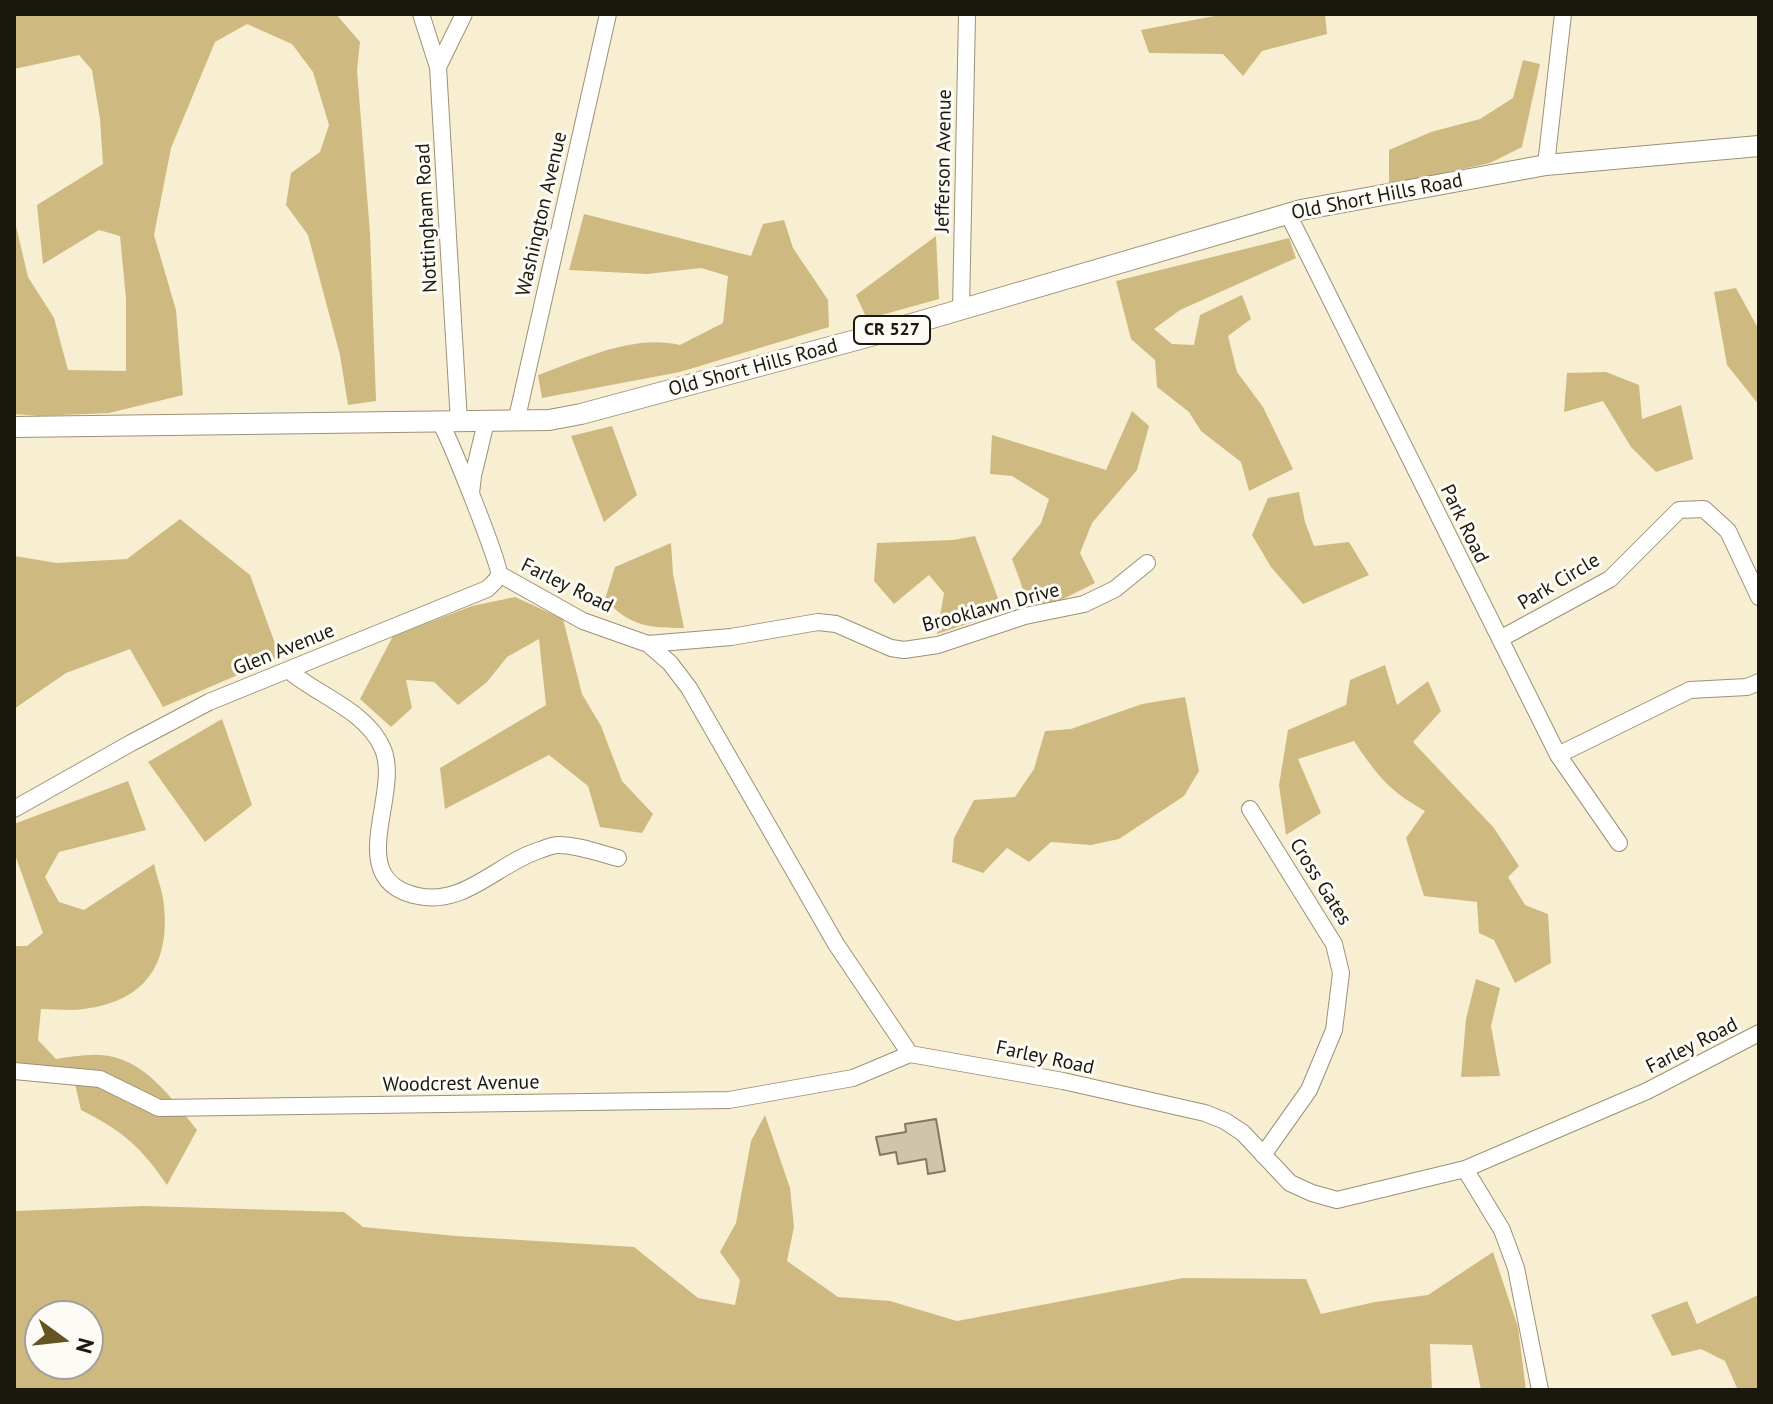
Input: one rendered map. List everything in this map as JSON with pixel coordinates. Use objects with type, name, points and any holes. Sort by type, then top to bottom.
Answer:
[{"type":"main road","name":"Old Short Hills Road","points":[[14,427],[516,422],[581,414],[961,309],[1288,214],[1546,165],[1759,146]]},
{"type":"street","name":"Nottingham Road","points":[[421,14],[438,67],[449,421]]},
{"type":"street","points":[[438,67],[464,14]]},
{"type":"street","name":"Washington Avenue","points":[[516,422],[608,14]]},
{"type":"street","name":"Jefferson Avenue","points":[[961,309],[967,14]]},
{"type":"street","points":[[1546,165],[1563,14]]},
{"type":"street","name":"Park Road","points":[[1288,214],[1558,755],[1619,843]]},
{"type":"street","points":[[449,421],[471,499],[495,554],[499,574]]},
{"type":"street","points":[[471,499],[473,476],[486,422]]},
{"type":"street","name":"Park Circle","points":[[1500,639],[1610,579],[1679,510],[1704,509],[1728,531],[1759,597]]},
{"type":"street","name":"Brooklawn Drive","points":[[648,644],[731,637],[818,622],[836,624],[891,648],[904,650],[938,645],[1025,616],[1084,604],[1115,589],[1147,563]]},
{"type":"street","name":"Farley Road","points":[[499,574],[583,621],[648,644],[670,663],[689,688],[836,944],[910,1054],[1063,1081],[1205,1113],[1243,1133],[1290,1183],[1337,1200],[1465,1169],[1647,1091],[1759,1033]]},
{"type":"street","name":"Glen Avenue","points":[[14,809],[209,702],[487,589],[499,574]]},
{"type":"street","points":[[288,670],[353,714],[382,745],[387,766],[378,860],[390,883],[401,890],[433,898],[457,895],[507,865],[556,845],[618,858]]},
{"type":"street","points":[[1558,755],[1690,690],[1747,687],[1759,682]]},
{"type":"street","name":"Cross Gates","points":[[1250,809],[1334,944],[1341,973],[1334,1030],[1309,1090],[1263,1155]]},
{"type":"street","name":"Woodcrest Avenue","points":[[14,1071],[100,1079],[159,1108],[729,1100],[853,1078],[910,1054]]},
{"type":"street","points":[[1465,1169],[1502,1230],[1516,1268],[1540,1390]]},
{"type":"shaded area","points":[[14,14],[336,14],[360,42],[357,70],[370,233],[376,401],[348,405],[340,355],[308,235],[286,205],[291,173],[320,152],[329,125],[313,72],[292,44],[247,24],[215,42],[171,148],[154,235],[176,310],[183,395],[109,413],[14,414],[14,201],[15,222],[28,277],[54,318],[68,370],[126,371],[126,299],[120,236],[99,230],[43,264],[37,205],[103,164],[100,119],[92,70],[79,55],[14,69]]},
{"type":"shaded area","points":[[1225,14],[1325,14],[1327,34],[1262,51],[1243,76],[1223,54],[1149,53],[1141,30]]},
{"type":"shaded area","points":[[1523,60],[1540,64],[1522,147],[1490,163],[1389,185],[1389,150],[1431,132],[1480,119],[1513,98]]},
{"type":"shaded area","points":[[584,214],[751,256],[763,224],[784,220],[793,248],[828,300],[829,327],[680,372],[542,398],[538,375],[626,345],[662,342],[680,345],[723,323],[728,276],[701,268],[647,274],[569,270]]},
{"type":"shaded area","points":[[936,236],[939,299],[867,319],[856,295]]},
{"type":"shaded area","points":[[1289,238],[1296,258],[1180,310],[1154,329],[1172,344],[1194,345],[1200,315],[1242,295],[1251,319],[1228,336],[1237,372],[1263,407],[1293,469],[1249,491],[1241,462],[1201,431],[1189,412],[1157,387],[1155,360],[1131,339],[1116,281]]},
{"type":"shaded area","points":[[1736,288],[1759,330],[1759,405],[1727,365],[1714,292]]},
{"type":"shaded area","points":[[1606,372],[1639,385],[1642,419],[1681,405],[1693,459],[1656,472],[1631,447],[1603,401],[1564,412],[1567,373]]},
{"type":"shaded area","points":[[1132,411],[1149,426],[1137,470],[1092,523],[1080,553],[1095,583],[1051,605],[1027,600],[1012,559],[1041,523],[1049,499],[1012,476],[990,474],[992,435],[1106,470]]},
{"type":"shaded area","points":[[612,426],[637,495],[604,522],[571,436]]},
{"type":"shaded area","points":[[1299,492],[1314,546],[1349,542],[1369,575],[1303,604],[1271,567],[1252,535],[1268,498]]},
{"type":"shaded area","points":[[180,519],[250,575],[280,657],[163,707],[130,649],[66,673],[14,709],[14,556],[57,563],[127,559]]},
{"type":"shaded area","points":[[975,536],[1003,612],[937,634],[944,593],[929,575],[894,604],[874,581],[877,543],[953,540]]},
{"type":"shaded area","points":[[671,543],[673,574],[684,628],[650,626],[631,620],[605,599],[615,567]]},
{"type":"shaded area","points":[[515,597],[563,619],[582,694],[601,726],[622,781],[653,814],[642,833],[600,827],[588,786],[549,755],[445,809],[440,768],[546,705],[539,639],[507,657],[487,682],[458,705],[434,682],[406,680],[412,708],[391,727],[360,699],[393,636],[472,606]]},
{"type":"shaded area","points":[[1385,665],[1397,705],[1428,681],[1441,711],[1413,742],[1494,828],[1519,866],[1508,877],[1525,905],[1548,914],[1551,963],[1515,983],[1494,940],[1479,933],[1477,902],[1424,896],[1406,838],[1425,811],[1384,781],[1354,741],[1298,759],[1321,813],[1286,835],[1279,785],[1288,730],[1346,705],[1350,680]]},
{"type":"shaded area","points":[[1185,697],[1199,771],[1184,796],[1119,839],[1091,845],[1051,842],[1029,862],[1007,848],[983,873],[952,862],[954,838],[974,800],[1015,797],[1034,769],[1045,731],[1071,729],[1142,704]]},
{"type":"shaded area","points":[[222,719],[252,805],[205,842],[148,762]]},
{"type":"shaded area","points":[[128,781],[146,830],[59,852],[45,877],[59,902],[84,910],[154,864],[163,901],[165,927],[157,963],[149,977],[123,998],[84,1009],[41,1009],[38,1040],[56,1059],[100,1055],[130,1063],[167,1093],[197,1130],[167,1185],[130,1141],[81,1110],[72,1071],[14,1066],[14,946],[27,946],[43,933],[14,852],[14,824]]},
{"type":"shaded area","points":[[1476,979],[1500,988],[1491,1026],[1500,1076],[1461,1077],[1466,1019]]},
{"type":"shaded area","points":[[765,1115],[790,1188],[794,1227],[787,1261],[838,1297],[890,1301],[957,1321],[1183,1278],[1306,1279],[1321,1314],[1428,1295],[1493,1252],[1518,1327],[1526,1390],[1481,1390],[1472,1345],[1430,1344],[1432,1390],[14,1390],[14,1211],[144,1206],[344,1212],[363,1227],[634,1247],[698,1298],[735,1305],[740,1280],[720,1252],[736,1223],[751,1141]]},
{"type":"shaded area","points":[[1758,1295],[1759,1390],[1738,1390],[1725,1361],[1701,1349],[1672,1356],[1651,1315],[1687,1301],[1697,1324]]},
{"type":"building","points":[[936,1119],[945,1171],[928,1174],[926,1159],[898,1164],[896,1152],[880,1155],[876,1137],[906,1132],[905,1124]]}]
